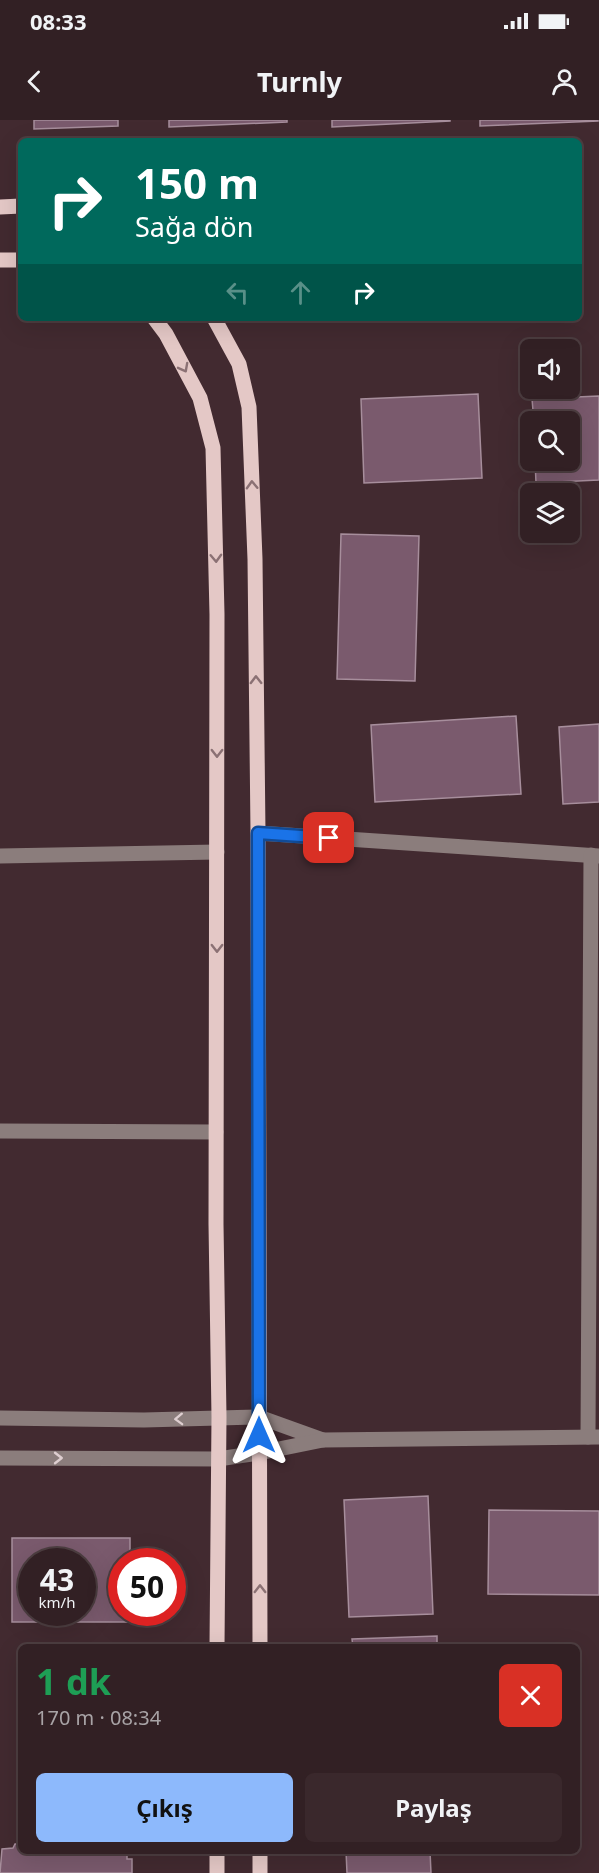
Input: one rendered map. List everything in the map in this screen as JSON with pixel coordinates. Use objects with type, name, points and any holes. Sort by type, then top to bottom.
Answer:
[{"type":"main road","points":[[0,207],[18,206]]},
{"type":"main road","points":[[0,260],[18,260]]},
{"type":"main road","points":[[156,321],[166,334],[200,398],[213,448],[217,614],[216,1132],[219,1417],[217,1644]]},
{"type":"main road","points":[[216,321],[239,364],[249,407],[255,559],[260,1644]]},
{"type":"main road","points":[[217,1854],[217,1873]]},
{"type":"main road","points":[[260,1854],[260,1873]]},
{"type":"street","points":[[0,1458],[218,1459],[259,1454],[323,1440],[593,1437],[595,855],[258,833]]},
{"type":"street","points":[[0,856],[217,852]]},
{"type":"street","points":[[0,1131],[216,1132]]},
{"type":"street","points":[[0,1418],[144,1420],[259,1417],[323,1440]]},
{"type":"building","points":[[34,120],[118,120],[118,126],[34,129]]},
{"type":"building","points":[[169,120],[287,120],[287,122],[169,127]]},
{"type":"building","points":[[332,120],[450,120],[450,121],[332,127]]},
{"type":"building","points":[[480,120],[598,120],[598,121],[480,126]]},
{"type":"building","points":[[478,394],[482,478],[364,483],[361,399]]},
{"type":"building","points":[[599,396],[599,480],[536,483],[535,471],[580,471],[580,411],[533,411],[532,399],[580,399],[580,397]]},
{"type":"building","points":[[341,534],[419,536],[415,681],[337,679]]},
{"type":"building","points":[[516,716],[521,794],[375,802],[371,725]]},
{"type":"building","points":[[599,724],[599,802],[563,804],[559,727]]},
{"type":"building","points":[[428,1496],[433,1614],[349,1617],[344,1500]]},
{"type":"building","points":[[489,1510],[599,1511],[599,1595],[488,1594]]},
{"type":"building","points":[[12,1538],[130,1538],[130,1548],[108,1548],[108,1622],[96,1622],[96,1548],[18,1548],[18,1622],[12,1622]]},
{"type":"building","points":[[437,1636],[437,1644],[353,1644],[352,1639]]},
{"type":"building","points":[[15,1844],[18,1844],[18,1854],[127,1854],[127,1859],[132,1859],[132,1873],[0,1873],[2,1849],[13,1848]]},
{"type":"building","points":[[346,1854],[430,1854],[431,1873],[347,1873]]},
{"type":"route","points":[[259,1435],[258,833],[329,838]]}]
